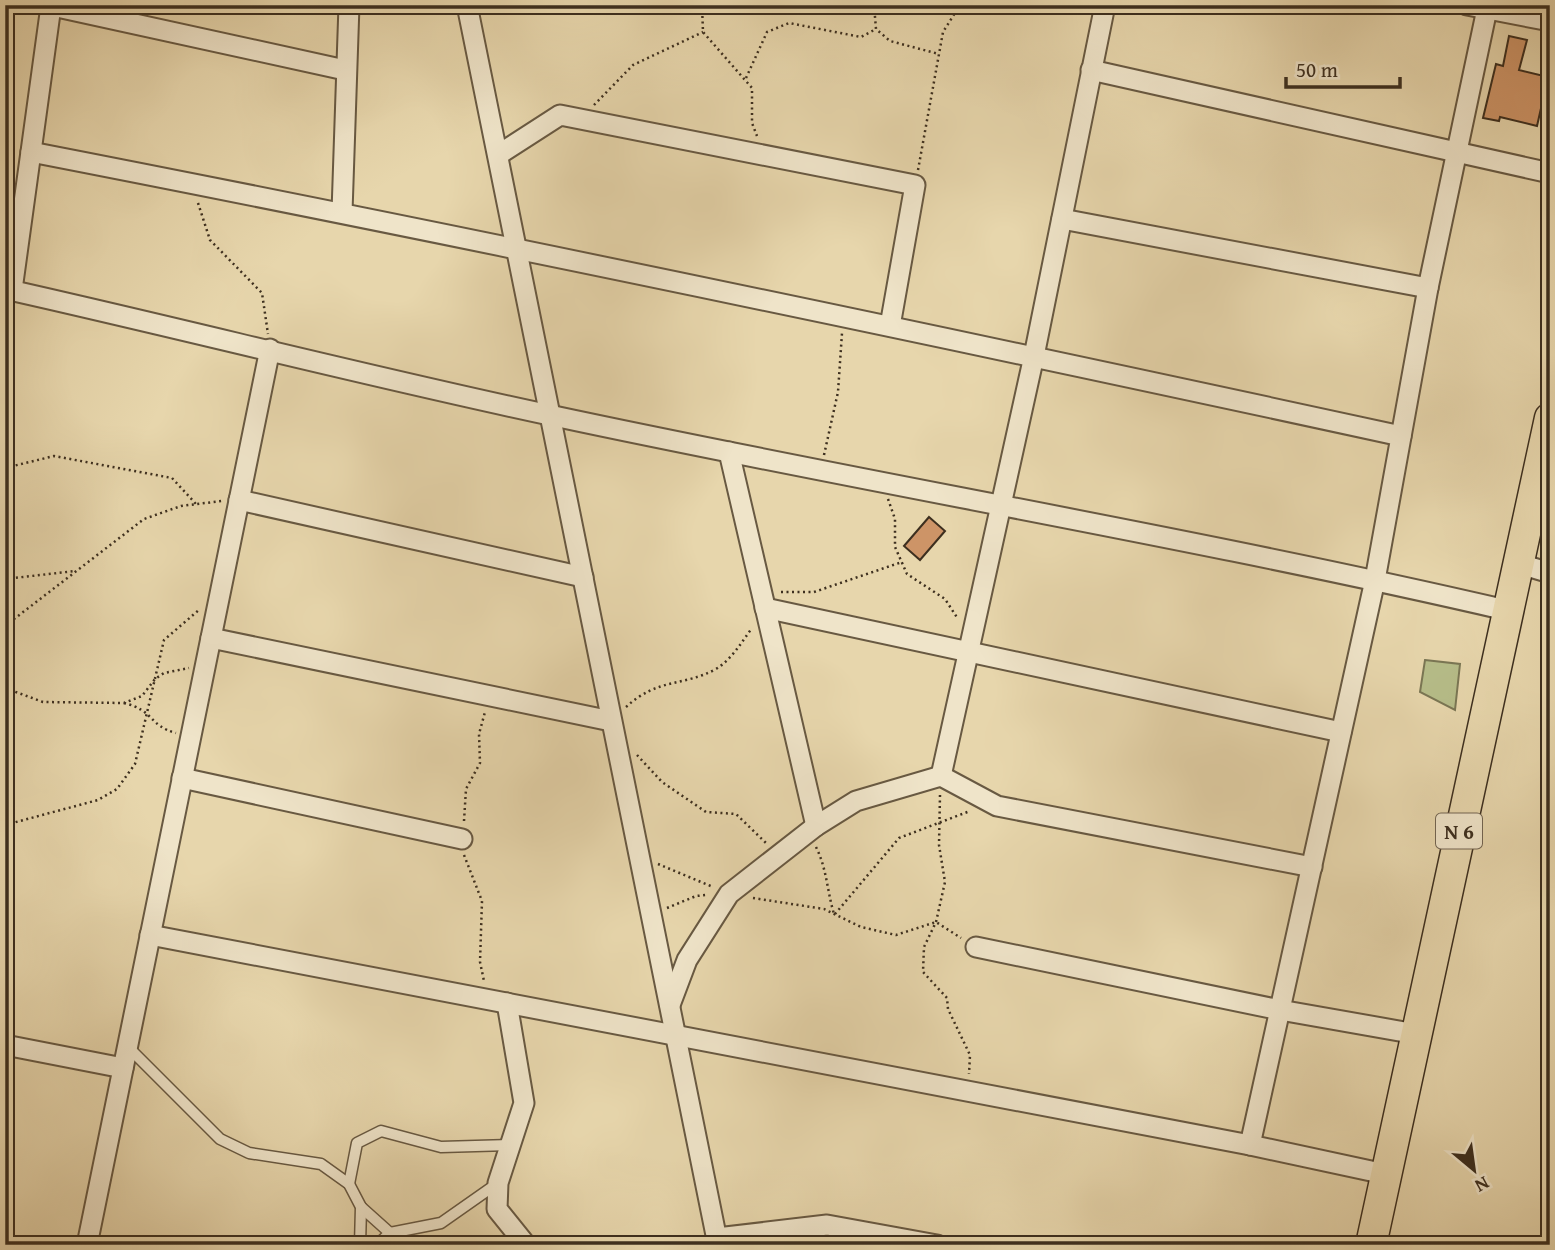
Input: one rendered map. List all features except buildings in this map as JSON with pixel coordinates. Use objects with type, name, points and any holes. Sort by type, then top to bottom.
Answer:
[{"type":"main road","name":"N 6","points":[[1371,1245],[1506,610],[1532,568],[1550,418]]},
{"type":"street","points":[[342,212],[349,5]]},
{"type":"street","points":[[467,5],[717,1241],[827,1225],[871,1239],[937,1245]]},
{"type":"street","points":[[941,776],[1034,356],[1105,5]]},
{"type":"street","points":[[1467,5],[1550,22]]},
{"type":"street","points":[[345,70],[49,6],[31,152],[9,289],[551,416],[999,508],[1375,580],[1506,610]]},
{"type":"street","points":[[1251,1145],[1375,580],[1428,288],[1459,153],[1487,9]]},
{"type":"street","points":[[1091,70],[1550,173]]},
{"type":"street","points":[[498,155],[560,115],[915,185],[890,326]]},
{"type":"street","points":[[31,152],[342,212],[1034,356],[1401,436]]},
{"type":"street","points":[[1062,219],[1428,288]]},
{"type":"street","points":[[86,1245],[270,349]]},
{"type":"street","points":[[729,452],[812,829]]},
{"type":"street","points":[[239,500],[583,577]]},
{"type":"street","points":[[763,600],[1341,732]]},
{"type":"street","points":[[211,638],[489,696],[612,725]]},
{"type":"street","points":[[670,1006],[687,960],[729,894],[812,829],[856,801],[941,776],[997,806],[1312,867]]},
{"type":"street","points":[[182,778],[462,839]]},
{"type":"street","points":[[150,935],[1251,1145],[1385,1174]]},
{"type":"street","points":[[976,947],[1280,1010],[1416,1034]]},
{"type":"street","points":[[507,1003],[524,1103],[498,1183],[497,1209],[526,1245]]},
{"type":"street","points":[[6,1046],[123,1068]]},
{"type":"lane","points":[[127,1046],[220,1139],[249,1153],[321,1164],[349,1184],[360,1207],[390,1233]]},
{"type":"lane","points":[[349,1184],[357,1143],[381,1131],[441,1147],[510,1145]]},
{"type":"lane","points":[[377,1245],[390,1233],[441,1223],[498,1183]]},
{"type":"lane","points":[[360,1207],[360,1245]]},
{"type":"path","points":[[702,5],[703,32],[752,88],[752,123],[764,155]]},
{"type":"path","points":[[874,5],[876,29],[890,41],[939,54]]},
{"type":"path","points":[[915,185],[943,32],[960,5]]},
{"type":"path","points":[[746,78],[768,33],[789,23],[861,37],[876,29]]},
{"type":"path","points":[[581,119],[633,65],[703,32]]},
{"type":"path","points":[[192,183],[211,240],[262,293],[270,349]]},
{"type":"path","points":[[820,471],[838,392],[843,316]]},
{"type":"path","points":[[5,468],[54,456],[172,478],[196,504]]},
{"type":"path","points":[[882,483],[895,519],[895,547],[907,574],[945,599],[970,646]]},
{"type":"path","points":[[5,626],[144,519],[196,504],[239,500]]},
{"type":"path","points":[[778,855],[736,814],[706,811],[662,782],[612,725],[644,690],[715,669],[733,655],[763,600],[814,592],[902,562]]},
{"type":"path","points":[[5,579],[78,570]]},
{"type":"path","points":[[5,825],[98,800],[117,789],[135,764],[164,640],[221,590]]},
{"type":"path","points":[[124,704],[142,696],[155,679],[164,673],[205,664]]},
{"type":"path","points":[[5,688],[43,702],[124,704],[141,707],[161,729],[190,737]]},
{"type":"path","points":[[489,696],[479,734],[480,763],[466,789],[461,849],[482,901],[480,962],[483,980],[507,1003]]},
{"type":"path","points":[[941,776],[939,845],[945,882],[936,922],[924,947],[923,972],[947,998],[948,1009],[970,1055],[968,1091]]},
{"type":"path","points":[[834,914],[899,838],[979,808],[997,806]]},
{"type":"path","points":[[812,829],[825,864],[828,895],[834,914]]},
{"type":"path","points":[[639,855],[729,894]]},
{"type":"path","points":[[651,915],[696,896],[729,894],[824,909],[861,927],[896,935],[936,922]]},
{"type":"path","points":[[936,922],[976,947]]},
{"type":"green space","points":[[1425,660],[1460,664],[1455,710],[1420,692]]}]
